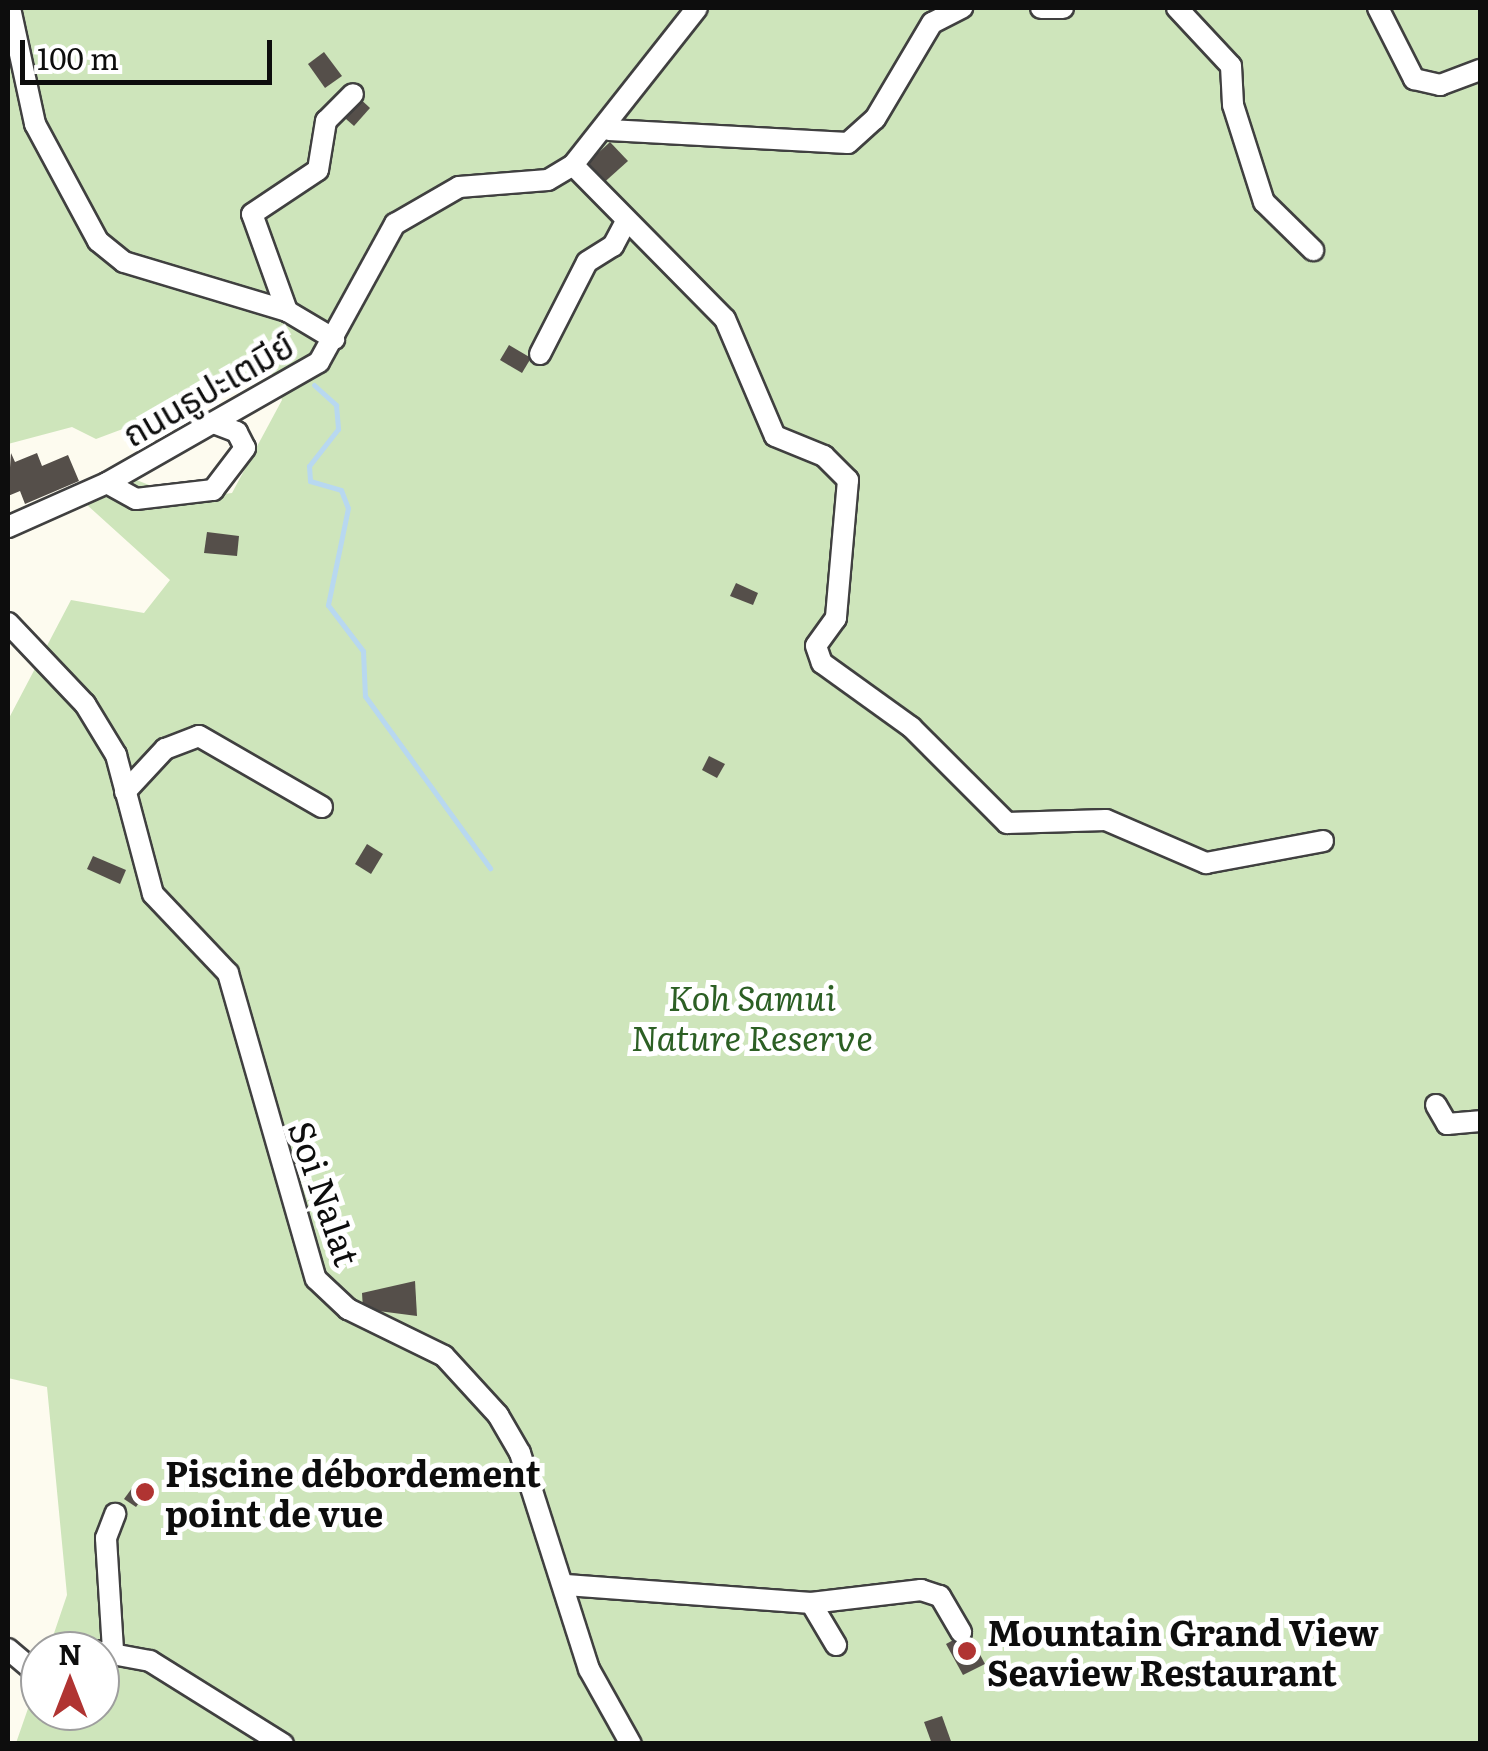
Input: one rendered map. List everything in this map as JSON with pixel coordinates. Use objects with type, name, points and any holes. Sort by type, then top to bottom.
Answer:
[{"type":"street","points":[[10,8],[35,124],[98,241],[124,262],[288,311],[334,339]]},
{"type":"street","name":"ถนนธูปะเตมีย์","points":[[8,540],[18,526],[107,483],[311,368],[334,339],[370,255],[394,224],[460,187],[548,180],[573,165],[609,130],[697,8]]},
{"type":"street","points":[[609,130],[848,143],[874,119],[932,23],[962,8]]},
{"type":"street","points":[[1041,8],[1063,8]]},
{"type":"street","points":[[1176,8],[1230,66],[1233,106],[1264,202],[1313,250]]},
{"type":"street","points":[[1378,8],[1414,79],[1440,85],[1480,70]]},
{"type":"street","points":[[288,311],[252,214],[318,170],[326,120],[353,94]]},
{"type":"street","points":[[573,165],[625,223],[725,319],[775,436],[824,456],[848,480],[836,618],[816,646],[822,663],[911,726],[1007,823],[1106,820],[1206,863],[1235,865],[1323,841]]},
{"type":"street","points":[[540,354],[587,262],[613,246],[625,223]]},
{"type":"street","points":[[107,483],[151,500],[213,490],[245,448],[237,432],[213,424]]},
{"type":"street","name":"Soi Nalat","points":[[8,624],[85,704],[125,792],[153,894],[228,973],[316,1279],[348,1308],[415,1338],[469,1377],[520,1453],[566,1585],[588,1669],[631,1744]]},
{"type":"street","points":[[125,792],[166,749],[200,736],[322,807]]},
{"type":"street","points":[[1436,1105],[1447,1124],[1480,1121]]},
{"type":"street","points":[[104,1631],[106,1538],[115,1514]]},
{"type":"street","points":[[566,1585],[811,1603],[921,1590],[940,1596],[961,1632]]},
{"type":"street","points":[[811,1603],[836,1644]]},
{"type":"street","points":[[120,1656],[208,1692],[284,1744]]},
{"type":"green space","name":"Koh Samui Nature Reserve","points":[[8,8],[1480,8],[1480,1743],[16,1743],[20,1731],[120,1731],[120,1631],[55,1631],[67,1595],[47,1387],[8,1378],[8,720],[71,600],[144,613],[170,580],[86,504],[55,515],[124,475],[184,499],[232,493],[282,400],[272,373],[96,439],[72,427],[8,444]]},
{"type":"building","points":[[324,52],[342,76],[325,88],[308,64]]},
{"type":"building","points":[[355,94],[370,108],[354,126],[338,112]]},
{"type":"building","points":[[610,142],[628,161],[599,187],[582,168]]},
{"type":"building","points":[[509,345],[531,358],[522,373],[500,360]]},
{"type":"building","points":[[11,453],[15,462],[37,453],[42,466],[68,455],[79,481],[25,504],[20,491],[8,496]]},
{"type":"building","points":[[207,532],[239,536],[237,556],[204,553]]},
{"type":"building","points":[[736,583],[758,593],[753,605],[730,596]]},
{"type":"building","points":[[709,756],[725,764],[717,778],[702,770]]},
{"type":"building","points":[[367,844],[383,854],[371,874],[355,864]]},
{"type":"building","points":[[93,856],[126,870],[120,884],[87,869]]},
{"type":"building","points":[[415,1281],[417,1316],[363,1309],[362,1293]]},
{"type":"building","points":[[135,1484],[147,1492],[136,1507],[124,1499]]},
{"type":"building","points":[[968,1632],[985,1664],[963,1675],[946,1644]]},
{"type":"building","points":[[942,1716],[952,1744],[932,1744],[924,1722]]},
{"type":"waterway","points":[[314,385],[336,405],[338,429],[309,466],[310,481],[341,490],[348,508],[328,605],[363,651],[365,696],[490,868]]},
{"type":"place","name":"Piscine débordement point de vue","points":[[145,1492]]},
{"type":"place","name":"Mountain Grand View Seaview Restaurant","points":[[967,1651]]}]
